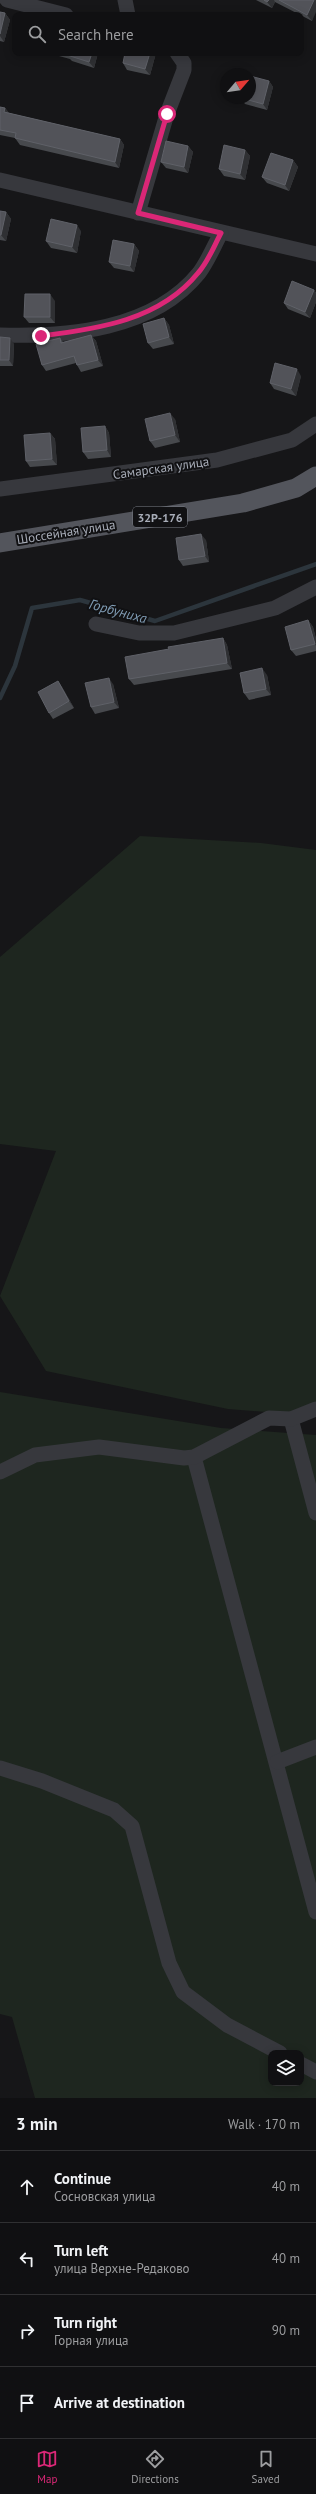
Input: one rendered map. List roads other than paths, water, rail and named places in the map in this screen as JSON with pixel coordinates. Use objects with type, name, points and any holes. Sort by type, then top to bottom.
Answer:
[{"type":"main road","name":"Шоссейная улица","points":[[0,543],[243,504],[296,488],[316,476]]},
{"type":"street","points":[[7,0],[54,12]]},
{"type":"street","points":[[125,0],[127,12]]},
{"type":"street","points":[[138,213],[167,114],[184,70],[184,63],[179,56]]},
{"type":"street","points":[[0,180],[221,233],[316,254]]},
{"type":"street","points":[[0,336],[41,336],[75,332],[137,317],[168,302],[199,273],[221,233]]},
{"type":"street","name":"Самарская улица","points":[[0,490],[217,460],[292,440],[316,424]]},
{"type":"street","points":[[96,624],[139,633],[174,633],[275,608],[316,587]]},
{"type":"street","points":[[0,1472],[35,1455],[99,1447],[184,1458],[194,1457],[269,1418],[291,1419],[316,1409]]},
{"type":"street","points":[[291,1419],[316,1513]]},
{"type":"street","points":[[194,1457],[316,1912]]},
{"type":"street","points":[[277,1762],[316,1747]]},
{"type":"street","points":[[0,1768],[42,1780],[114,1810],[132,1826],[169,1963],[183,1992],[227,2025],[274,2050]]},
{"type":"street","points":[[304,2066],[316,2072]]},
{"type":"waterway","name":"Горбуниха","points":[[0,698],[15,666],[32,608],[80,600],[155,621],[316,564]]}]
